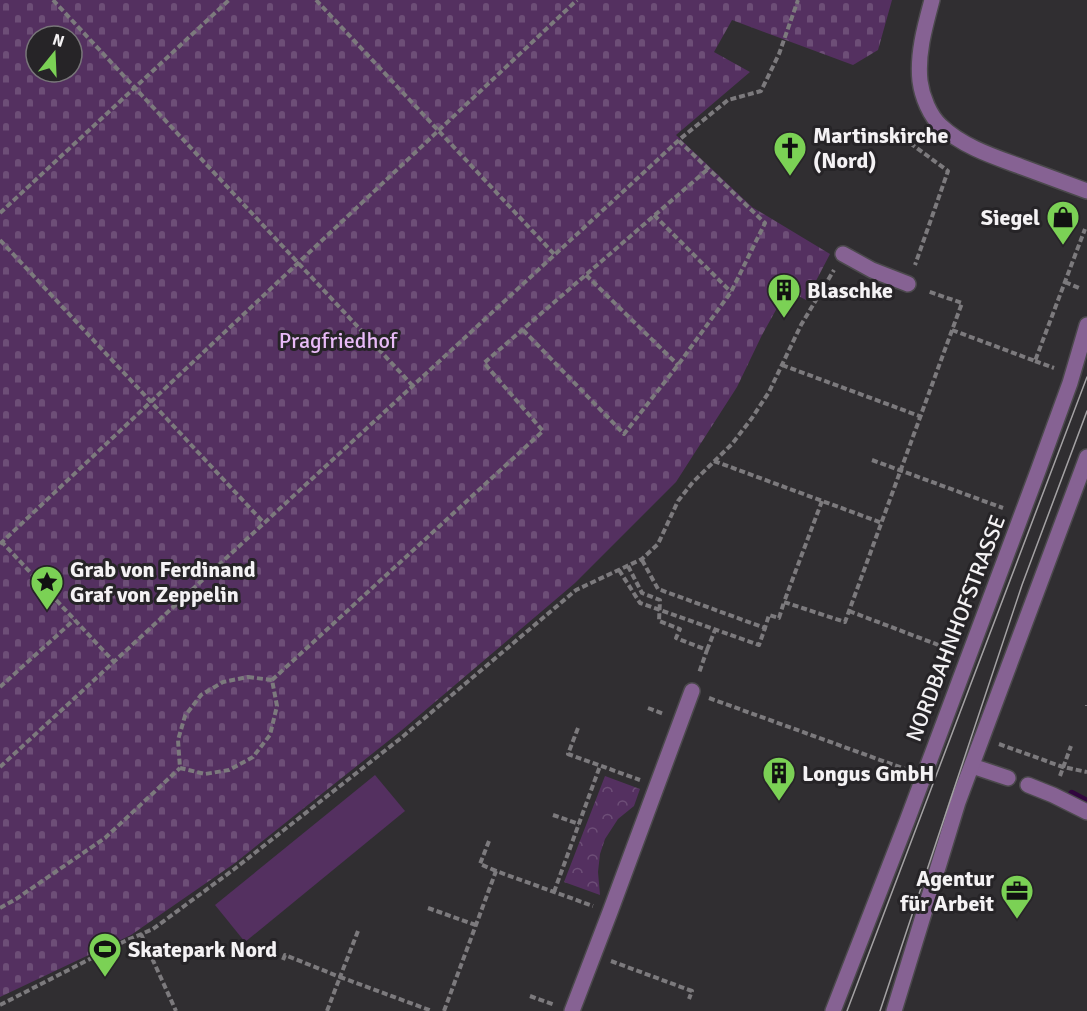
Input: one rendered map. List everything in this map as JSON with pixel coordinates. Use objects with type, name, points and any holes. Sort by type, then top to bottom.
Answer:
[{"type":"street","points":[[932,0],[920,57],[920,81],[929,111],[940,125],[953,137],[989,155],[1087,191]]},
{"type":"street","points":[[843,254],[872,270],[908,284]]},
{"type":"street","name":"NORDBAHNHOFSTRASSE","points":[[833,1011],[1034,482],[1070,383],[1087,325]]},
{"type":"street","points":[[894,1011],[958,802],[1087,457]]},
{"type":"street","points":[[572,1011],[692,691]]},
{"type":"street","points":[[972,766],[1008,778]]},
{"type":"street","points":[[1028,785],[1087,812]]},
{"type":"path","points":[[53,0],[413,386]]},
{"type":"path","points":[[0,213],[229,0]]},
{"type":"path","points":[[316,0],[555,255]]},
{"type":"path","points":[[114,662],[1,543],[577,0]]},
{"type":"path","points":[[0,767],[679,141],[728,100],[760,91],[778,54],[798,0]]},
{"type":"path","points":[[522,330],[624,434],[731,292],[765,223],[679,141]]},
{"type":"path","points":[[784,602],[845,622],[962,303],[908,284],[948,171],[910,143]]},
{"type":"path","points":[[272,680],[543,431],[484,363],[708,169]]},
{"type":"path","points":[[654,215],[731,292]]},
{"type":"path","points":[[1035,361],[1084,230]]},
{"type":"path","points":[[0,240],[264,523]]},
{"type":"path","points":[[0,1005],[153,929],[233,870],[401,738],[576,590],[642,559],[658,544],[678,501],[693,482],[732,444],[769,392],[801,325],[843,254]]},
{"type":"path","points":[[586,274],[678,365]]},
{"type":"path","points":[[1065,282],[1079,288]]},
{"type":"path","points":[[952,330],[1054,368]]},
{"type":"path","points":[[782,364],[922,417]]},
{"type":"path","points":[[872,460],[1003,508]]},
{"type":"path","points":[[714,461],[882,523]]},
{"type":"path","points":[[619,570],[639,603],[759,645],[770,615],[779,618],[822,501]]},
{"type":"path","points":[[642,559],[658,589],[765,628]]},
{"type":"path","points":[[628,566],[642,593],[660,600],[659,621],[680,629],[676,638],[708,650]]},
{"type":"path","points":[[849,611],[951,650]]},
{"type":"path","points":[[0,687],[74,620]]},
{"type":"path","points":[[715,630],[692,691],[905,770]]},
{"type":"path","points":[[180,768],[178,740],[186,716],[201,695],[223,682],[248,676],[272,680]]},
{"type":"path","points":[[180,768],[205,774],[229,770],[253,757],[270,735],[277,706],[272,680]]},
{"type":"path","points":[[578,728],[568,754],[656,786]]},
{"type":"path","points":[[982,738],[1063,767],[1087,772]]},
{"type":"path","points":[[1053,795],[1071,746]]},
{"type":"path","points":[[554,892],[600,766]]},
{"type":"path","points":[[0,908],[105,838],[180,768]]},
{"type":"path","points":[[553,815],[579,824]]},
{"type":"path","points":[[489,841],[480,864],[610,912]]},
{"type":"path","points":[[444,1011],[496,871]]},
{"type":"path","points":[[428,908],[476,925]]},
{"type":"path","points":[[327,1011],[358,931]]},
{"type":"path","points":[[141,934],[176,1011]]},
{"type":"path","points":[[594,954],[692,991],[689,999]]},
{"type":"path","points":[[283,960],[285,955],[429,1010]]},
{"type":"green space","name":"Pragfriedhof","points":[[0,0],[892,0],[878,50],[853,65],[732,20],[714,52],[750,72],[676,135],[752,207],[830,254],[806,300],[787,290],[737,387],[676,482],[575,583],[402,730],[235,863],[131,935],[0,997]]},
{"type":"green space","points":[[375,775],[405,811],[245,942],[215,905]]},
{"type":"green space","points":[[605,776],[640,789],[634,806],[618,819],[605,839],[598,872],[600,895],[564,882]]},
{"type":"waterway","points":[[1072,794],[1087,802]]},
{"type":"tram line","points":[[847,1011],[1087,377]]},
{"type":"tram line","points":[[880,1011],[1022,585],[1087,411]]},
{"type":"place","name":"Martinskirche (Nord)","points":[[790,177]]},
{"type":"place","name":"Siegel","points":[[1063,246]]},
{"type":"place","name":"Blaschke","points":[[784,319]]},
{"type":"place","name":"Grab von Ferdinand Graf von Zeppelin","points":[[47,611]]},
{"type":"place","name":"Longus GmbH","points":[[779,802]]},
{"type":"place","name":"Agentur für Arbeit","points":[[1017,920]]},
{"type":"place","name":"Skatepark Nord","points":[[105,978]]}]
